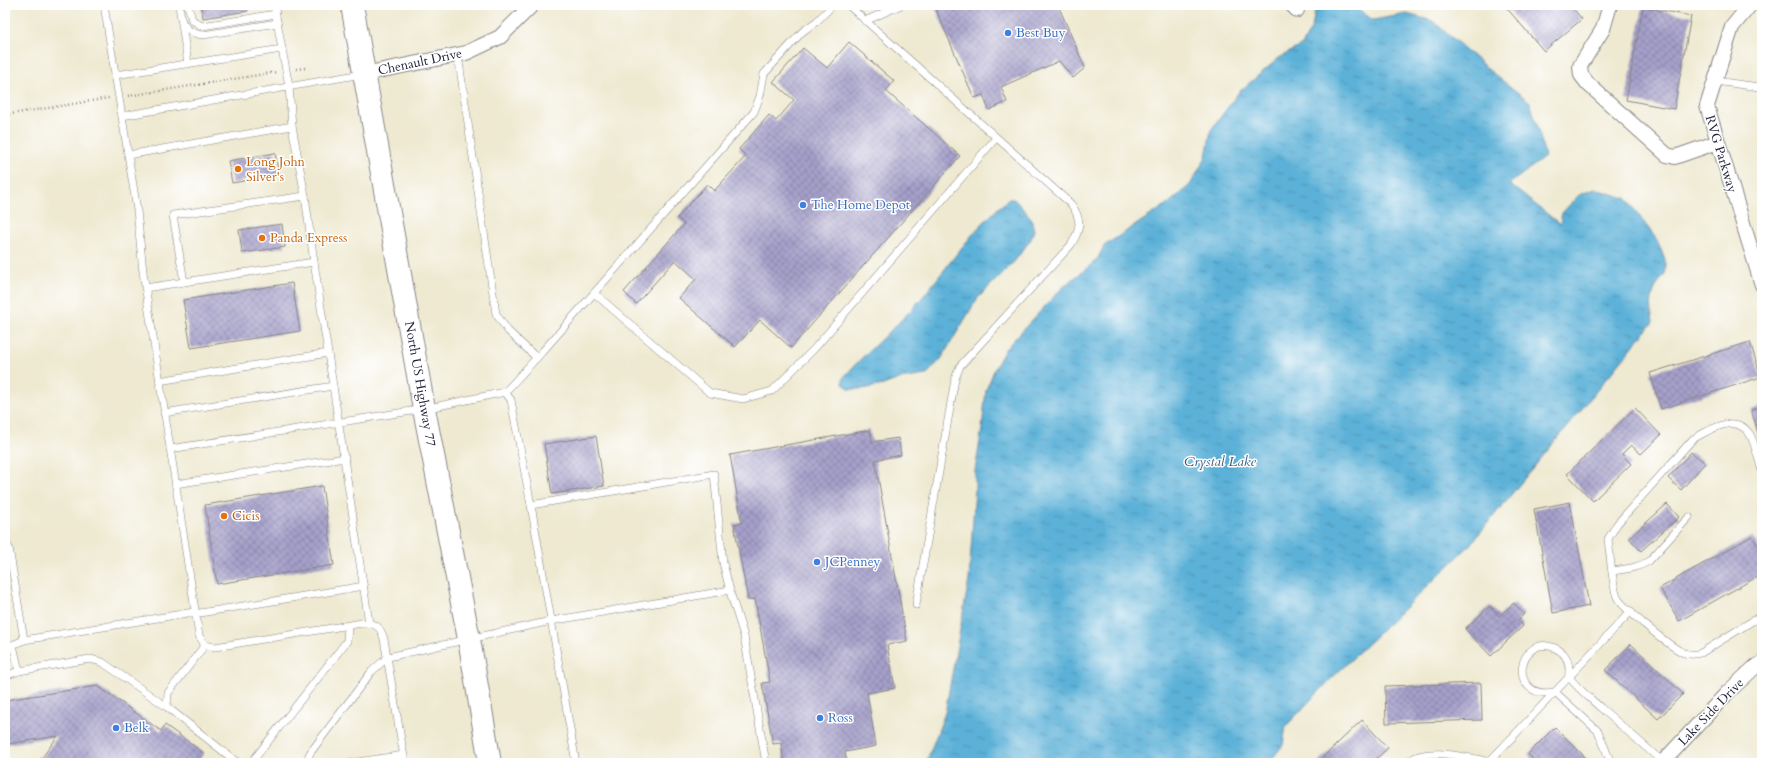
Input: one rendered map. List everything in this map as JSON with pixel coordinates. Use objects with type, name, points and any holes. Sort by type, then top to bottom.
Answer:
[{"type":"main road","name":"North US Highway 77","points":[[352,5],[424,409],[469,639],[490,763]]},
{"type":"street","name":"Chenault Drive","points":[[364,74],[466,53],[500,37],[532,5]]},
{"type":"street","points":[[1610,5],[1603,29],[1580,66],[1581,75],[1588,84],[1667,155],[1675,157],[1718,142]]},
{"type":"street","name":"RVG Parkway","points":[[1750,5],[1732,27],[1707,106],[1762,285]]},
{"type":"street","name":"Lake Side Drive","points":[[1662,762],[1728,692],[1755,667],[1762,663]]},
{"type":"lane","points":[[104,5],[137,210],[159,381],[198,636],[205,645],[216,647],[348,626],[369,623],[372,624],[381,630],[388,657],[405,763]]},
{"type":"lane","points":[[179,5],[188,64]]},
{"type":"lane","points":[[188,5],[192,20],[202,26],[276,14]]},
{"type":"lane","points":[[274,5],[289,86],[292,126],[305,196],[369,623]]},
{"type":"lane","points":[[170,449],[424,409],[505,392],[537,358],[754,112],[760,96],[764,74],[802,32],[817,21],[833,5]]},
{"type":"lane","points":[[848,5],[1071,204],[1077,212],[1080,224],[1077,236],[1071,245],[960,366],[955,379],[916,605]]},
{"type":"lane","points":[[865,21],[901,5]]},
{"type":"lane","points":[[181,19],[186,28],[197,34],[203,35],[277,23]]},
{"type":"lane","points":[[115,75],[282,49]]},
{"type":"lane","points":[[458,55],[496,314],[508,331],[537,358]]},
{"type":"lane","points":[[122,116],[364,74]]},
{"type":"lane","points":[[1715,81],[1759,87]]},
{"type":"lane","points":[[128,155],[292,126]]},
{"type":"lane","points":[[594,293],[710,393],[743,399],[772,392],[814,349],[996,138]]},
{"type":"lane","points":[[184,282],[173,215],[305,196]]},
{"type":"lane","points":[[146,288],[314,262]]},
{"type":"lane","points":[[159,381],[328,353]]},
{"type":"lane","points":[[164,413],[333,386]]},
{"type":"lane","points":[[505,392],[511,400],[552,621],[576,763]]},
{"type":"lane","points":[[1762,471],[1750,433],[1740,425],[1732,422],[1709,430],[1693,439],[1617,524],[1608,539],[1617,598],[1671,646],[1682,652],[1693,655],[1701,653],[1762,615]]},
{"type":"lane","points":[[175,484],[345,458]]},
{"type":"lane","points":[[531,505],[714,474],[722,557],[744,636],[766,763]]},
{"type":"lane","points":[[1612,571],[1630,568],[1649,561],[1689,517]]},
{"type":"lane","points":[[5,540],[9,548],[24,640]]},
{"type":"lane","points":[[5,648],[24,640],[364,586]]},
{"type":"lane","points":[[306,763],[310,753],[372,671],[388,657],[552,621],[730,590]]},
{"type":"lane","points":[[1407,763],[1411,759],[1425,753],[1472,761],[1486,761],[1488,763],[1631,612]]},
{"type":"lane","points":[[251,763],[347,641],[348,626]]},
{"type":"lane","points":[[13,645],[19,671]]},
{"type":"lane","points":[[167,707],[168,693],[205,645]]},
{"type":"lane","points":[[1611,763],[1598,731],[1555,692],[1539,693],[1527,685],[1522,670],[1523,662],[1527,655],[1533,650],[1540,646],[1548,646],[1556,648],[1563,653],[1567,660],[1569,677],[1588,697],[1662,762]]},
{"type":"lane","points":[[5,676],[19,671],[90,659],[102,662],[167,707],[238,763]]},
{"type":"lane","points":[[351,763],[404,755]]},
{"type":"path","points":[[5,115],[306,68]]},
{"type":"water","name":"Crystal Lake","points":[[1316,5],[1352,5],[1373,20],[1407,14],[1433,21],[1490,71],[1530,102],[1545,157],[1509,184],[1560,224],[1562,213],[1579,195],[1595,189],[1626,198],[1657,240],[1665,260],[1665,274],[1656,286],[1652,297],[1653,322],[1469,546],[1330,680],[1286,726],[1283,745],[1272,759],[1264,763],[926,763],[945,713],[969,580],[975,471],[982,429],[986,390],[995,368],[1006,348],[1063,287],[1097,260],[1104,246],[1169,203],[1190,185],[1206,157],[1211,130],[1239,92],[1279,58],[1302,45],[1312,27]]},
{"type":"water","points":[[1009,199],[1014,199],[1031,218],[1034,230],[1031,239],[1014,262],[977,299],[941,359],[926,375],[899,379],[883,385],[862,389],[850,389],[843,384],[843,378],[863,356],[896,326],[926,293],[975,232]]},
{"type":"building","points":[[201,5],[247,5],[248,11],[203,18]]},
{"type":"building","name":"Best Buy","points":[[934,5],[1058,5],[1085,68],[1073,78],[1059,61],[1001,87],[1007,102],[989,110],[983,95],[974,98]]},
{"type":"building","points":[[1504,5],[1570,5],[1582,19],[1544,51]]},
{"type":"building","points":[[1643,7],[1691,16],[1674,109],[1626,100]]},
{"type":"building","name":"The Home Depot","points":[[849,42],[894,81],[886,91],[960,156],[791,348],[760,320],[735,347],[679,298],[696,279],[675,260],[636,304],[624,292],[684,224],[677,218],[707,184],[714,191],[746,156],[739,149],[769,115],[776,121],[794,100],[773,82],[803,48],[827,68]]},
{"type":"building","points":[[275,153],[279,175],[232,183],[228,161]]},
{"type":"building","name":"Panda Express","points":[[282,224],[285,247],[242,253],[239,230]]},
{"type":"building","points":[[292,283],[300,331],[191,348],[183,300]]},
{"type":"building","points":[[1750,342],[1761,377],[1661,409],[1650,373]]},
{"type":"building","points":[[1762,406],[1762,438],[1760,439],[1751,410]]},
{"type":"building","points":[[1635,408],[1661,435],[1641,454],[1631,445],[1622,454],[1631,464],[1593,501],[1567,474]]},
{"type":"building","name":"JCPenney","points":[[870,430],[872,442],[898,438],[901,455],[875,460],[907,641],[887,645],[895,688],[867,693],[876,746],[845,752],[847,763],[784,763],[781,743],[773,744],[762,683],[770,682],[755,599],[748,600],[734,524],[742,523],[730,455]]},
{"type":"building","points":[[596,436],[604,486],[552,494],[544,444]]},
{"type":"building","points":[[1691,452],[1705,463],[1681,490],[1668,478]]},
{"type":"building","points":[[322,486],[334,565],[217,584],[205,505]]},
{"type":"building","points":[[1570,502],[1589,606],[1553,613],[1534,509]]},
{"type":"building","points":[[1667,504],[1679,517],[1641,551],[1629,538]]},
{"type":"building","points":[[1752,536],[1762,553],[1762,574],[1679,621],[1660,588]]},
{"type":"building","points":[[1514,603],[1524,614],[1518,620],[1523,626],[1491,656],[1465,629],[1490,606],[1499,616]]},
{"type":"building","points":[[1631,644],[1683,694],[1658,719],[1605,670]]},
{"type":"building","points":[[1481,683],[1482,720],[1386,723],[1385,686]]},
{"type":"building","name":"Belk","points":[[98,686],[161,731],[165,725],[204,753],[196,763],[38,763],[58,736],[8,744],[5,727],[5,700]]},
{"type":"building","points":[[1362,720],[1388,748],[1371,763],[1317,763]]},
{"type":"building","points":[[1555,727],[1591,763],[1537,763],[1528,754]]},
{"type":"place","name":"Best Buy","points":[[1008,33]]},
{"type":"place","name":"Long John Silver's","points":[[238,169]]},
{"type":"place","name":"The Home Depot","points":[[803,205]]},
{"type":"place","name":"Panda Express","points":[[262,238]]},
{"type":"place","name":"Cicis","points":[[224,516]]},
{"type":"place","name":"JCPenney","points":[[817,562]]},
{"type":"place","name":"Ross","points":[[820,718]]},
{"type":"place","name":"Belk","points":[[116,728]]}]
